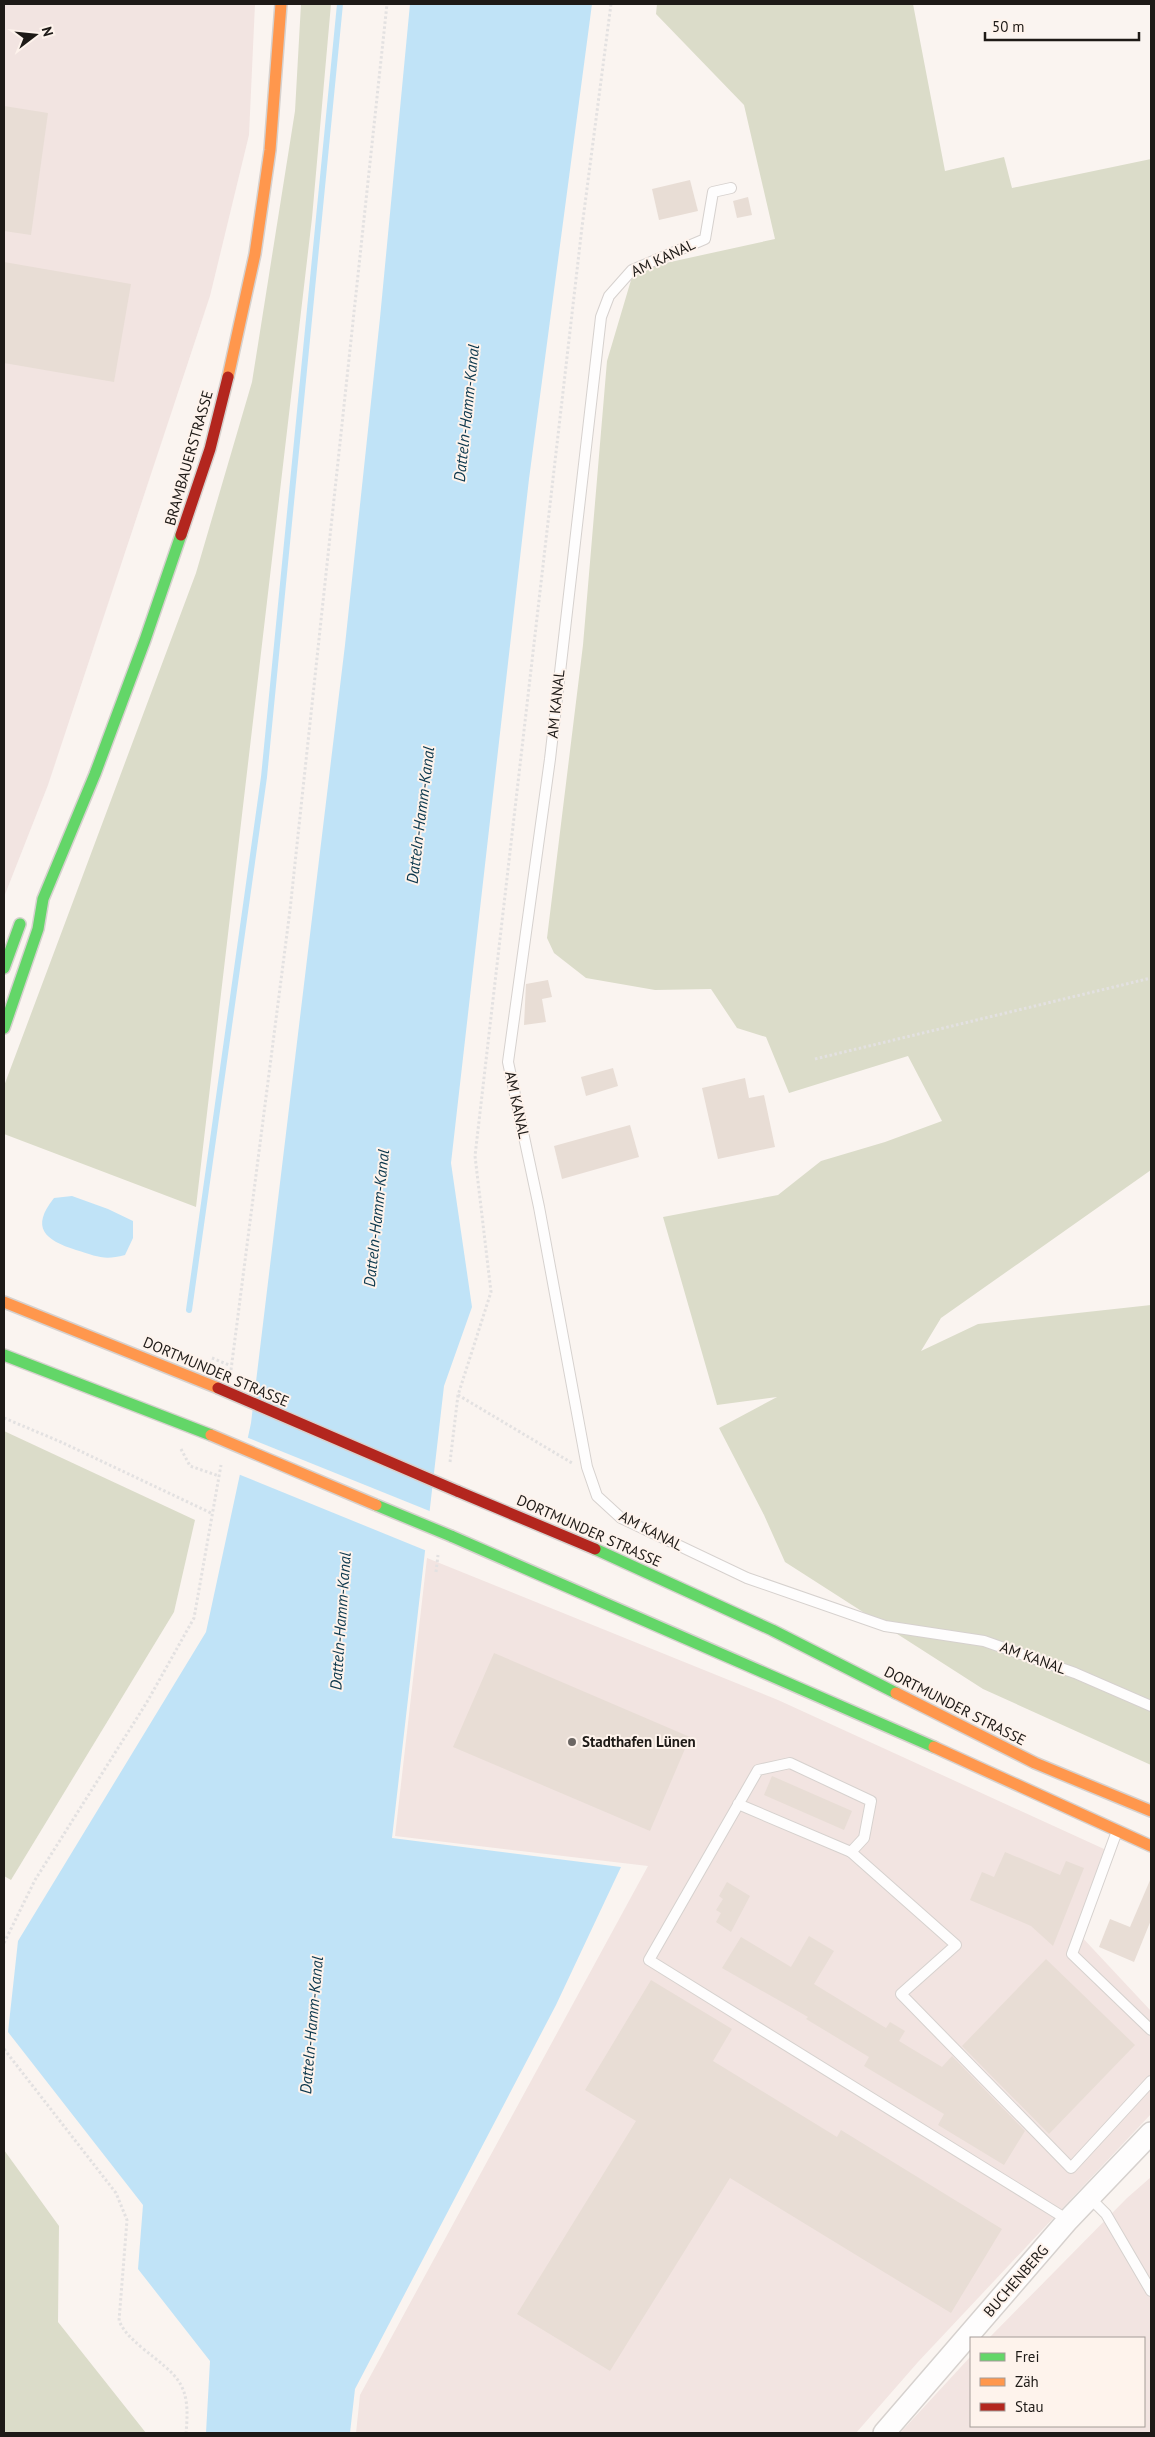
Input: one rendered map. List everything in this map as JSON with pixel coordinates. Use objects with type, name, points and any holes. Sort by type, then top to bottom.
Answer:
[{"type":"main road","name":"BRAMBAUERSTRASSE","points":[[4,1028],[38,929],[43,899],[95,774],[145,640],[210,449],[255,254],[270,150],[280,47],[281,4]]},
{"type":"main road","name":"BRAMBAUERSTRASSE","points":[[4,968],[20,923],[43,899]]},
{"type":"main road","name":"DORTMUNDER STRASSE","points":[[7,1302],[218,1388],[589,1546],[772,1630],[1035,1763],[1151,1811]]},
{"type":"main road","points":[[4,1355],[211,1435],[451,1536],[1018,1784],[1151,1846]]},
{"type":"street","name":"BUCHENBERG","points":[[884,2433],[1068,2220],[1151,2133]]},
{"type":"lane","name":"AM KANAL","points":[[731,188],[713,192],[705,239],[632,270],[609,296],[601,316],[550,759],[508,1062],[539,1207],[587,1467],[597,1496],[621,1518],[747,1578],[885,1626],[984,1641],[1075,1673],[1151,1706]]},
{"type":"lane","points":[[851,1852],[864,1838],[871,1801],[790,1763],[758,1770],[649,1960],[1068,2220]]},
{"type":"lane","points":[[738,1804],[851,1852],[956,1946],[901,1994],[1071,2168],[1151,2081]]},
{"type":"lane","points":[[1117,1831],[1072,1954],[1151,2030]]},
{"type":"lane","points":[[1090,2198],[1106,2214],[1151,2291]]},
{"type":"path","points":[[232,1366],[290,910],[388,4]]},
{"type":"path","points":[[450,1464],[458,1395],[491,1292],[475,1156],[579,257],[611,4]]},
{"type":"path","points":[[814,1059],[1151,978]]},
{"type":"path","points":[[458,1395],[574,1464],[587,1467]]},
{"type":"path","points":[[4,1418],[61,1442],[211,1513]]},
{"type":"path","points":[[4,1943],[35,1880],[147,1702],[194,1618],[219,1476],[190,1466],[181,1450],[182,1446]]},
{"type":"path","points":[[436,1572],[438,1552]]},
{"type":"path","points":[[4,2049],[116,2193],[126,2220],[119,2321],[125,2333],[179,2378],[188,2409],[186,2433]]},
{"type":"shaded area","points":[[4,4],[255,4],[249,135],[210,296],[48,785],[4,897]]},
{"type":"shaded area","name":"Stadthafen Lünen","points":[[427,1558],[778,1700],[1115,1854],[1079,1934],[1151,2011],[1151,2114],[918,2362],[856,2433],[356,2433],[360,2395],[648,1866],[395,1836]]},
{"type":"shaded area","points":[[1151,2177],[1151,2433],[900,2433],[970,2357],[970,2427],[1145,2427],[1145,2337],[990,2337],[1127,2198]]},
{"type":"green space","points":[[301,4],[331,4],[312,218],[196,1207],[4,1134],[4,1086],[196,573],[252,382],[295,111]]},
{"type":"green space","points":[[657,4],[913,4],[945,171],[1004,157],[1012,188],[1151,159],[1151,1170],[941,1318],[921,1351],[978,1324],[1151,1305],[1151,1765],[983,1689],[785,1562],[764,1515],[719,1428],[777,1397],[717,1405],[663,1217],[778,1195],[821,1161],[885,1142],[942,1121],[908,1056],[789,1093],[766,1037],[737,1028],[711,989],[655,990],[586,978],[554,953],[547,938],[583,645],[607,361],[634,270],[775,239],[744,105],[656,14]]},
{"type":"green space","points":[[4,1431],[195,1520],[174,1612],[11,1880],[4,1876]]},
{"type":"green space","points":[[4,2150],[59,2226],[58,2322],[146,2433],[4,2433]]},
{"type":"water","name":"Datteln-Hamm-Kanal","points":[[410,4],[592,4],[529,479],[451,1163],[472,1307],[444,1386],[392,1838],[621,1867],[556,2005],[355,2389],[350,2433],[206,2433],[210,2361],[138,2269],[143,2205],[8,2032],[18,1941],[206,1632],[251,1423],[345,645],[380,318]]},
{"type":"water","points":[[72,1196],[108,1209],[133,1221],[133,1238],[125,1255],[111,1258],[95,1256],[56,1242],[44,1232],[42,1225],[43,1217],[54,1198]]},
{"type":"pier","points":[[246,1437],[432,1512],[427,1551],[238,1474]]},
{"type":"building","points":[[4,106],[48,113],[31,235],[4,231]]},
{"type":"building","points":[[690,180],[698,211],[659,220],[652,189]]},
{"type":"building","points":[[748,197],[752,215],[737,218],[733,201]]},
{"type":"building","points":[[4,262],[131,284],[114,382],[4,363]]},
{"type":"building","points":[[548,980],[552,997],[542,999],[546,1022],[524,1025],[526,984]]},
{"type":"building","points":[[613,1068],[618,1086],[586,1096],[581,1077]]},
{"type":"building","points":[[745,1078],[749,1098],[764,1095],[775,1147],[718,1159],[702,1088]]},
{"type":"building","points":[[630,1125],[639,1157],[562,1179],[554,1146]]},
{"type":"building","name":"Stadthafen Lünen","points":[[494,1653],[690,1737],[650,1831],[453,1747]]},
{"type":"building","points":[[772,1776],[852,1811],[844,1830],[764,1795]]},
{"type":"building","points":[[1005,1852],[1060,1875],[1066,1861],[1084,1868],[1053,1946],[1031,1926],[970,1900],[982,1872],[994,1877]]},
{"type":"building","points":[[1151,1878],[1151,1920],[1134,1962],[1099,1947],[1110,1919],[1130,1927]]},
{"type":"building","points":[[727,1882],[750,1896],[731,1932],[716,1922],[721,1913],[716,1910],[723,1899],[719,1896]]},
{"type":"building","points":[[809,1936],[834,1951],[814,1984],[886,2028],[890,2022],[905,2031],[899,2041],[942,2067],[952,2056],[1025,2131],[1004,2165],[938,2125],[944,2114],[864,2066],[869,2057],[806,2019],[808,2017],[722,1968],[741,1937],[791,1967]]},
{"type":"building","points":[[1046,1959],[1135,2045],[1049,2134],[962,2046]]},
{"type":"building","points":[[651,1980],[732,2029],[713,2061],[837,2137],[841,2130],[1002,2229],[951,2313],[730,2178],[610,2371],[517,2314],[636,2121],[585,2090]]},
{"type":"waterway","points":[[189,1310],[264,777],[340,4]]},
{"type":"traffic: fast","points":[[4,1028],[38,929],[43,899],[95,774],[145,640],[181,535]]},
{"type":"traffic: fast","points":[[4,968],[20,924]]},
{"type":"traffic: fast","points":[[4,1355],[211,1435]]},
{"type":"traffic: fast","points":[[376,1505],[451,1536]]},
{"type":"traffic: fast","points":[[451,1536],[934,1747]]},
{"type":"traffic: fast","points":[[595,1549],[772,1630],[896,1693]]},
{"type":"traffic: slow","points":[[228,377],[255,254],[270,150],[281,4]]},
{"type":"traffic: slow","points":[[4,1302],[218,1388]]},
{"type":"traffic: slow","points":[[211,1435],[376,1505]]},
{"type":"traffic: slow","points":[[896,1693],[1035,1763],[1151,1811]]},
{"type":"traffic: slow","points":[[934,1747],[1151,1846]]},
{"type":"traffic: jam","points":[[181,535],[210,449],[228,377]]},
{"type":"traffic: jam","points":[[218,1388],[457,1491]]},
{"type":"traffic: jam","points":[[457,1491],[595,1549]]},
{"type":"place","name":"Stadthafen Lünen","points":[[572,1742]]}]
